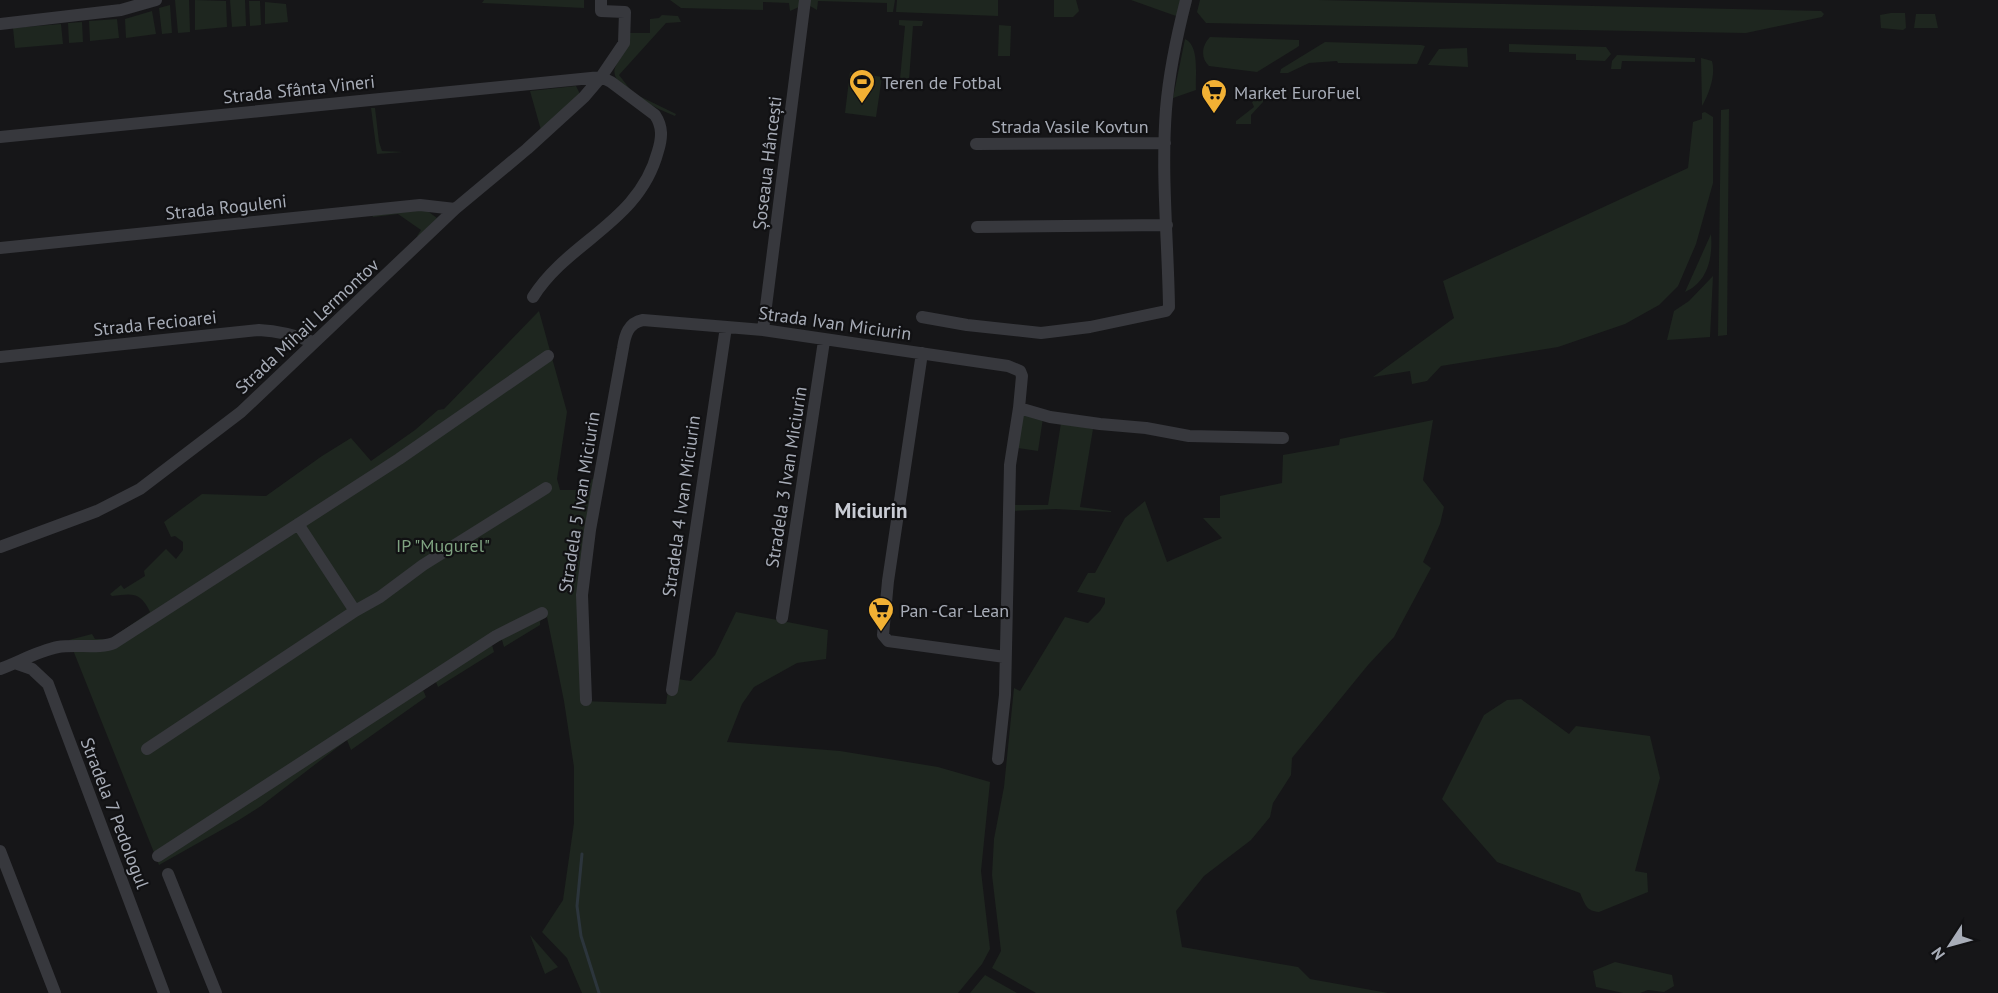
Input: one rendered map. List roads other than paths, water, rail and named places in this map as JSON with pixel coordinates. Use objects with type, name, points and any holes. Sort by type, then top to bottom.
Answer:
[{"type":"street","points":[[0,24],[121,10],[156,0]]},
{"type":"street","name":"Strada Mihail Lermontov","points":[[0,547],[97,511],[140,489],[241,412],[313,342],[387,276],[455,209],[543,135],[602,77],[624,43],[625,12],[602,11],[601,0]]},
{"type":"street","name":"Șoseaua Hâncești","points":[[763,330],[805,0]]},
{"type":"street","name":"Strada Vasile Kovtun","points":[[922,317],[977,327],[1041,333],[1090,327],[1166,311],[1169,307],[1165,143],[1169,85],[1186,0]]},
{"type":"street","points":[[533,297],[547,277],[625,210],[647,182],[653,168],[662,128],[659,121],[602,77]]},
{"type":"street","name":"Strada Sfânta Vineri","points":[[0,137],[602,77]]},
{"type":"street","name":"Strada Vasile Kovtun","points":[[976,144],[1165,143]]},
{"type":"street","name":"Strada Roguleni","points":[[0,248],[420,205],[455,209]]},
{"type":"street","points":[[977,227],[1167,225]]},
{"type":"street","name":"Strada Ivan Miciurin","points":[[643,320],[763,330],[1008,366],[1020,371],[1022,383],[1019,408]]},
{"type":"street","name":"Stradela 5 Ivan Miciurin","points":[[586,700],[582,606],[590,530],[625,337],[632,325],[643,320]]},
{"type":"street","name":"Stradela 4 Ivan Miciurin","points":[[672,690],[726,327]]},
{"type":"street","name":"Strada Fecioarei","points":[[0,357],[259,330],[298,336],[313,342]]},
{"type":"street","name":"Stradela 3 Ivan Miciurin","points":[[782,618],[824,340]]},
{"type":"street","points":[[922,353],[882,630],[888,641],[1005,657]]},
{"type":"street","points":[[0,669],[57,647],[103,646],[114,643],[436,434],[548,356]]},
{"type":"street","points":[[998,759],[1005,695],[1010,465],[1019,408],[1050,417],[1146,428],[1189,436],[1283,438]]},
{"type":"street","points":[[147,748],[355,611],[388,592],[423,565],[546,488]]},
{"type":"street","points":[[298,524],[355,611]]},
{"type":"street","points":[[158,856],[496,636],[542,613]]},
{"type":"street","name":"Stradela 7 Pedologul","points":[[15,663],[32,669],[48,684],[164,993]]},
{"type":"street","points":[[0,851],[55,993]]},
{"type":"street","points":[[168,874],[216,993]]},
{"type":"waterway","points":[[582,854],[577,906],[581,936],[599,993]]},
{"type":"place","name":"Teren de Fotbal","points":[[862,105]]},
{"type":"place","name":"Market EuroFuel","points":[[1214,115]]},
{"type":"place","name":"Pan -Car -Lean","points":[[881,633]]},
{"type":"district","name":"Miciurin","points":[[871,510]]},
{"type":"park label","name":"IP \"Mugurel\"","points":[[443,545]]}]
